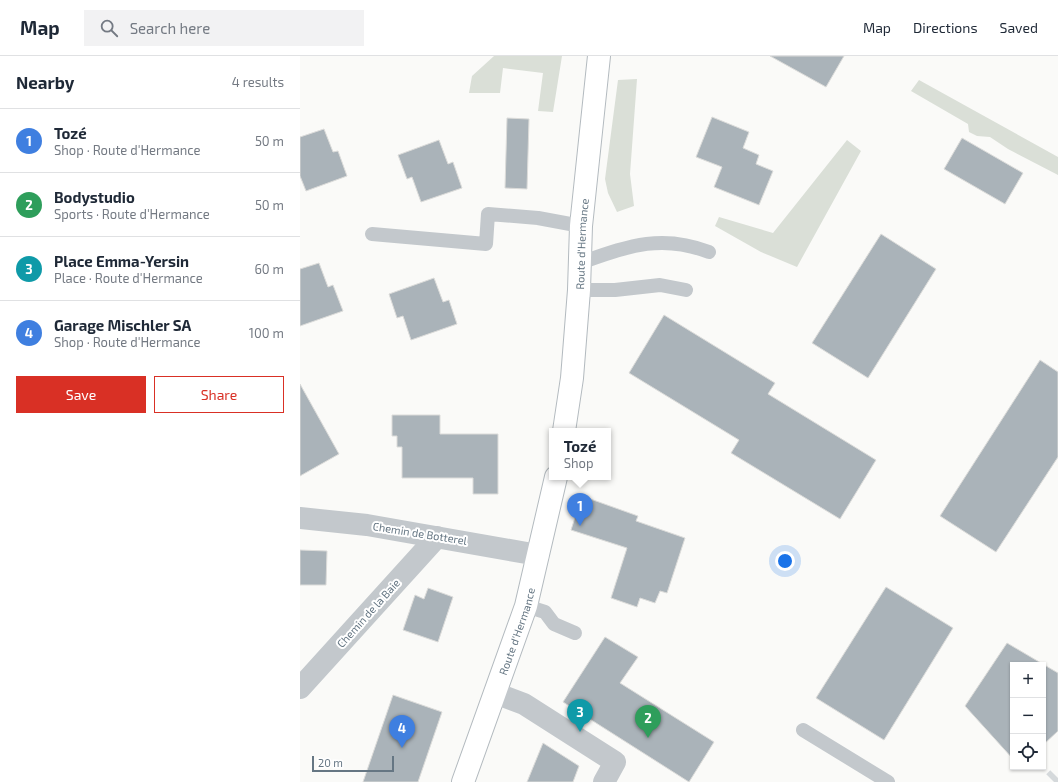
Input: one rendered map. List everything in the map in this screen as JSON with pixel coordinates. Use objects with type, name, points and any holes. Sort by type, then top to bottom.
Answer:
[{"type":"main road","name":"Route d'Hermance","points":[[564,428],[572,378],[579,290],[581,226],[599,56]]},
{"type":"main road","name":"Route d'Hermance","points":[[463,782],[526,606],[555,480]]},
{"type":"street","name":"Chemin de Botterel","points":[[300,518],[366,525],[477,543],[538,555]]},
{"type":"street","name":"Chemin de la Baie","points":[[300,688],[437,537]]},
{"type":"street","points":[[495,693],[524,704],[615,762],[604,782]]},
{"type":"lane","points":[[372,234],[486,244],[488,214],[538,218],[581,226]]},
{"type":"lane","points":[[580,264],[626,247],[654,242],[683,244],[709,252]]},
{"type":"lane","points":[[579,290],[615,290],[660,285],[686,290]]},
{"type":"lane","points":[[526,606],[545,612],[554,624],[575,632]]},
{"type":"lane","points":[[802,730],[888,782]]},
{"type":"shaded area","points":[[494,56],[562,56],[553,112],[538,111],[543,73],[503,68],[500,93],[469,93],[472,76]]},
{"type":"shaded area","points":[[637,79],[630,174],[634,206],[617,212],[608,193],[605,179],[618,80]]},
{"type":"shaded area","points":[[919,80],[1058,157],[1058,175],[1008,149],[990,137],[977,136],[969,132],[968,124],[911,91]]},
{"type":"shaded area","points":[[847,140],[861,151],[797,267],[761,252],[715,226],[719,217],[773,233]]},
{"type":"building","points":[[770,56],[844,56],[826,87]]},
{"type":"building","points":[[712,117],[749,132],[743,148],[759,155],[756,164],[773,171],[759,205],[714,187],[722,167],[696,157]]},
{"type":"building","points":[[507,118],[529,119],[527,189],[505,188]]},
{"type":"building","points":[[324,129],[333,152],[338,151],[347,176],[306,191],[300,176],[300,137]]},
{"type":"building","points":[[962,138],[1023,173],[1005,204],[944,169]]},
{"type":"building","points":[[439,140],[448,164],[453,162],[462,188],[421,202],[412,177],[407,179],[398,155]]},
{"type":"building","points":[[881,234],[936,269],[868,378],[812,343]]},
{"type":"building","points":[[319,263],[328,287],[333,285],[343,311],[300,326],[300,269]]},
{"type":"building","points":[[434,278],[443,302],[449,300],[457,324],[411,340],[403,316],[397,318],[389,294]]},
{"type":"building","points":[[664,315],[775,383],[768,394],[876,460],[840,519],[731,453],[739,440],[629,373]]},
{"type":"building","points":[[1040,360],[1058,372],[1058,457],[996,552],[940,516]]},
{"type":"building","points":[[300,384],[339,454],[300,476]]},
{"type":"building","points":[[392,415],[440,415],[440,434],[498,434],[498,494],[473,494],[473,478],[402,478],[402,447],[397,447],[397,436],[392,436]]},
{"type":"building","points":[[582,496],[638,516],[636,521],[685,538],[667,593],[660,591],[655,603],[640,598],[637,607],[611,598],[627,548],[571,530]]},
{"type":"building","points":[[300,550],[327,551],[326,585],[300,585]]},
{"type":"building","points":[[886,587],[953,628],[884,740],[816,698]]},
{"type":"building","points":[[428,588],[453,597],[438,642],[403,630],[415,595],[424,599]]},
{"type":"building","points":[[605,637],[638,657],[620,683],[714,742],[689,782],[563,702]]},
{"type":"building","points":[[1007,643],[1039,662],[1010,662],[1010,756],[965,706]]},
{"type":"building","points":[[1046,666],[1058,673],[1058,731],[1046,742]]},
{"type":"building","points":[[393,695],[442,712],[418,782],[363,782]]},
{"type":"building","points":[[543,743],[579,766],[573,782],[527,782]]},
{"type":"tunnel","points":[[1054,782],[1058,778]]},
{"type":"place","name":"Tozé","points":[[580,526]]},
{"type":"place","name":"Place Emma-Yersin","points":[[580,732]]},
{"type":"place","name":"Bodystudio","points":[[648,738]]},
{"type":"place","name":"Garage Mischler SA","points":[[402,748]]}]
